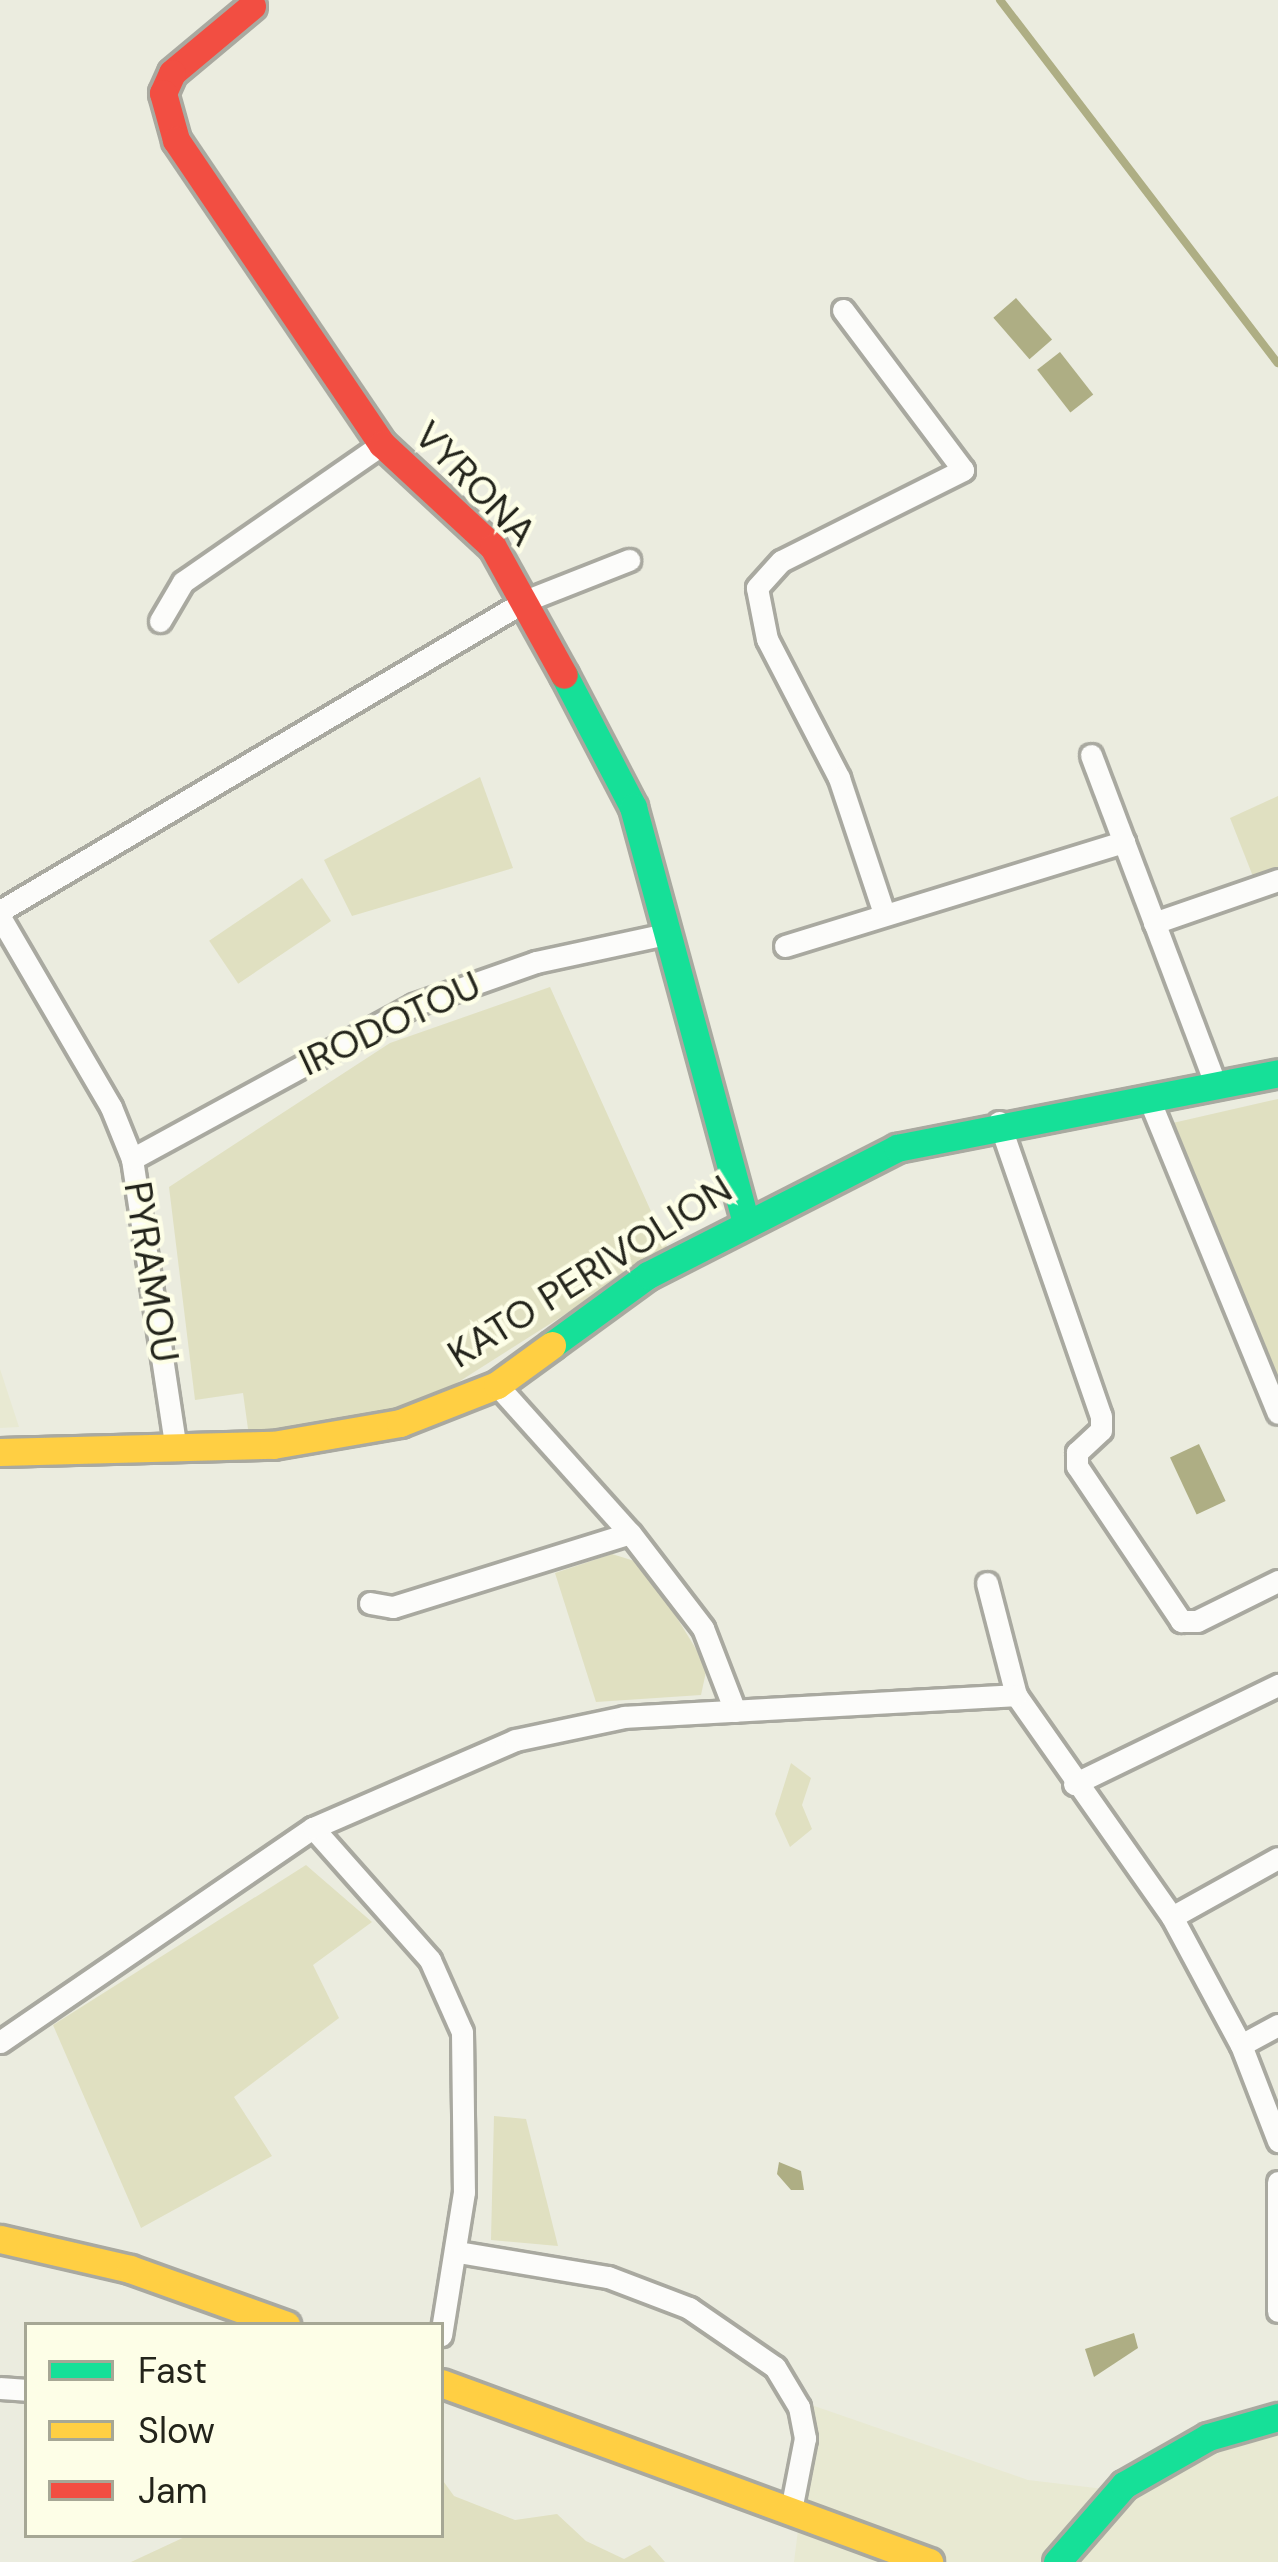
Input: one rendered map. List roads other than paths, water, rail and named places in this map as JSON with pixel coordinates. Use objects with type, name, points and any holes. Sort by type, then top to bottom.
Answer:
[{"type":"street","name":"VYRONA","points":[[252,6],[172,73],[163,93],[166,114],[235,232],[382,444],[493,547],[526,601],[633,807],[745,1220]]},
{"type":"street","points":[[843,310],[963,470],[782,561],[757,588],[766,639],[838,778],[884,914]]},
{"type":"street","points":[[160,621],[183,582],[382,444]]},
{"type":"street","points":[[0,914],[526,601],[629,560]]},
{"type":"street","points":[[1090,755],[1216,1086]]},
{"type":"street","points":[[785,946],[1124,842]]},
{"type":"street","points":[[1154,923],[1278,880]]},
{"type":"street","name":"PYRAMOU","points":[[0,914],[132,1159],[175,1445]]},
{"type":"street","name":"IRODOTOU","points":[[132,1159],[414,1005],[536,962],[666,934]]},
{"type":"street","name":"KATO PERIVOLION","points":[[0,1452],[273,1445],[400,1424],[497,1385],[648,1275],[745,1220],[897,1148],[999,1122],[1149,1099],[1278,1072]]},
{"type":"street","points":[[1149,1099],[1278,1413]]},
{"type":"street","points":[[999,1122],[1101,1416],[1077,1466],[1181,1621],[1197,1622],[1278,1581]]},
{"type":"street","points":[[497,1385],[630,1533],[703,1628],[735,1711]]},
{"type":"street","points":[[370,1603],[393,1607],[630,1533]]},
{"type":"street","points":[[987,1583],[1016,1695],[1074,1784],[1172,1917],[1240,2045],[1278,2141]]},
{"type":"street","points":[[1074,1784],[1278,1685]]},
{"type":"street","points":[[0,2042],[313,1828],[514,1740],[624,1717],[1016,1695]]},
{"type":"street","points":[[313,1828],[403,1926],[450,1993],[466,2072],[458,2252],[444,2322]]},
{"type":"street","points":[[1172,1917],[1278,1858]]},
{"type":"street","points":[[1240,2045],[1278,2025]]},
{"type":"street","points":[[1278,2182],[1278,2311]]},
{"type":"street","points":[[3,2240],[130,2269],[278,2322]]},
{"type":"street","points":[[458,2252],[608,2277],[689,2308],[775,2366],[800,2408],[805,2438],[791,2510]]},
{"type":"street","points":[[444,2384],[929,2562]]},
{"type":"street","points":[[1057,2562],[1124,2485],[1208,2437],[1278,2417]]},
{"type":"waterway","points":[[1000,0],[1278,363]]}]
